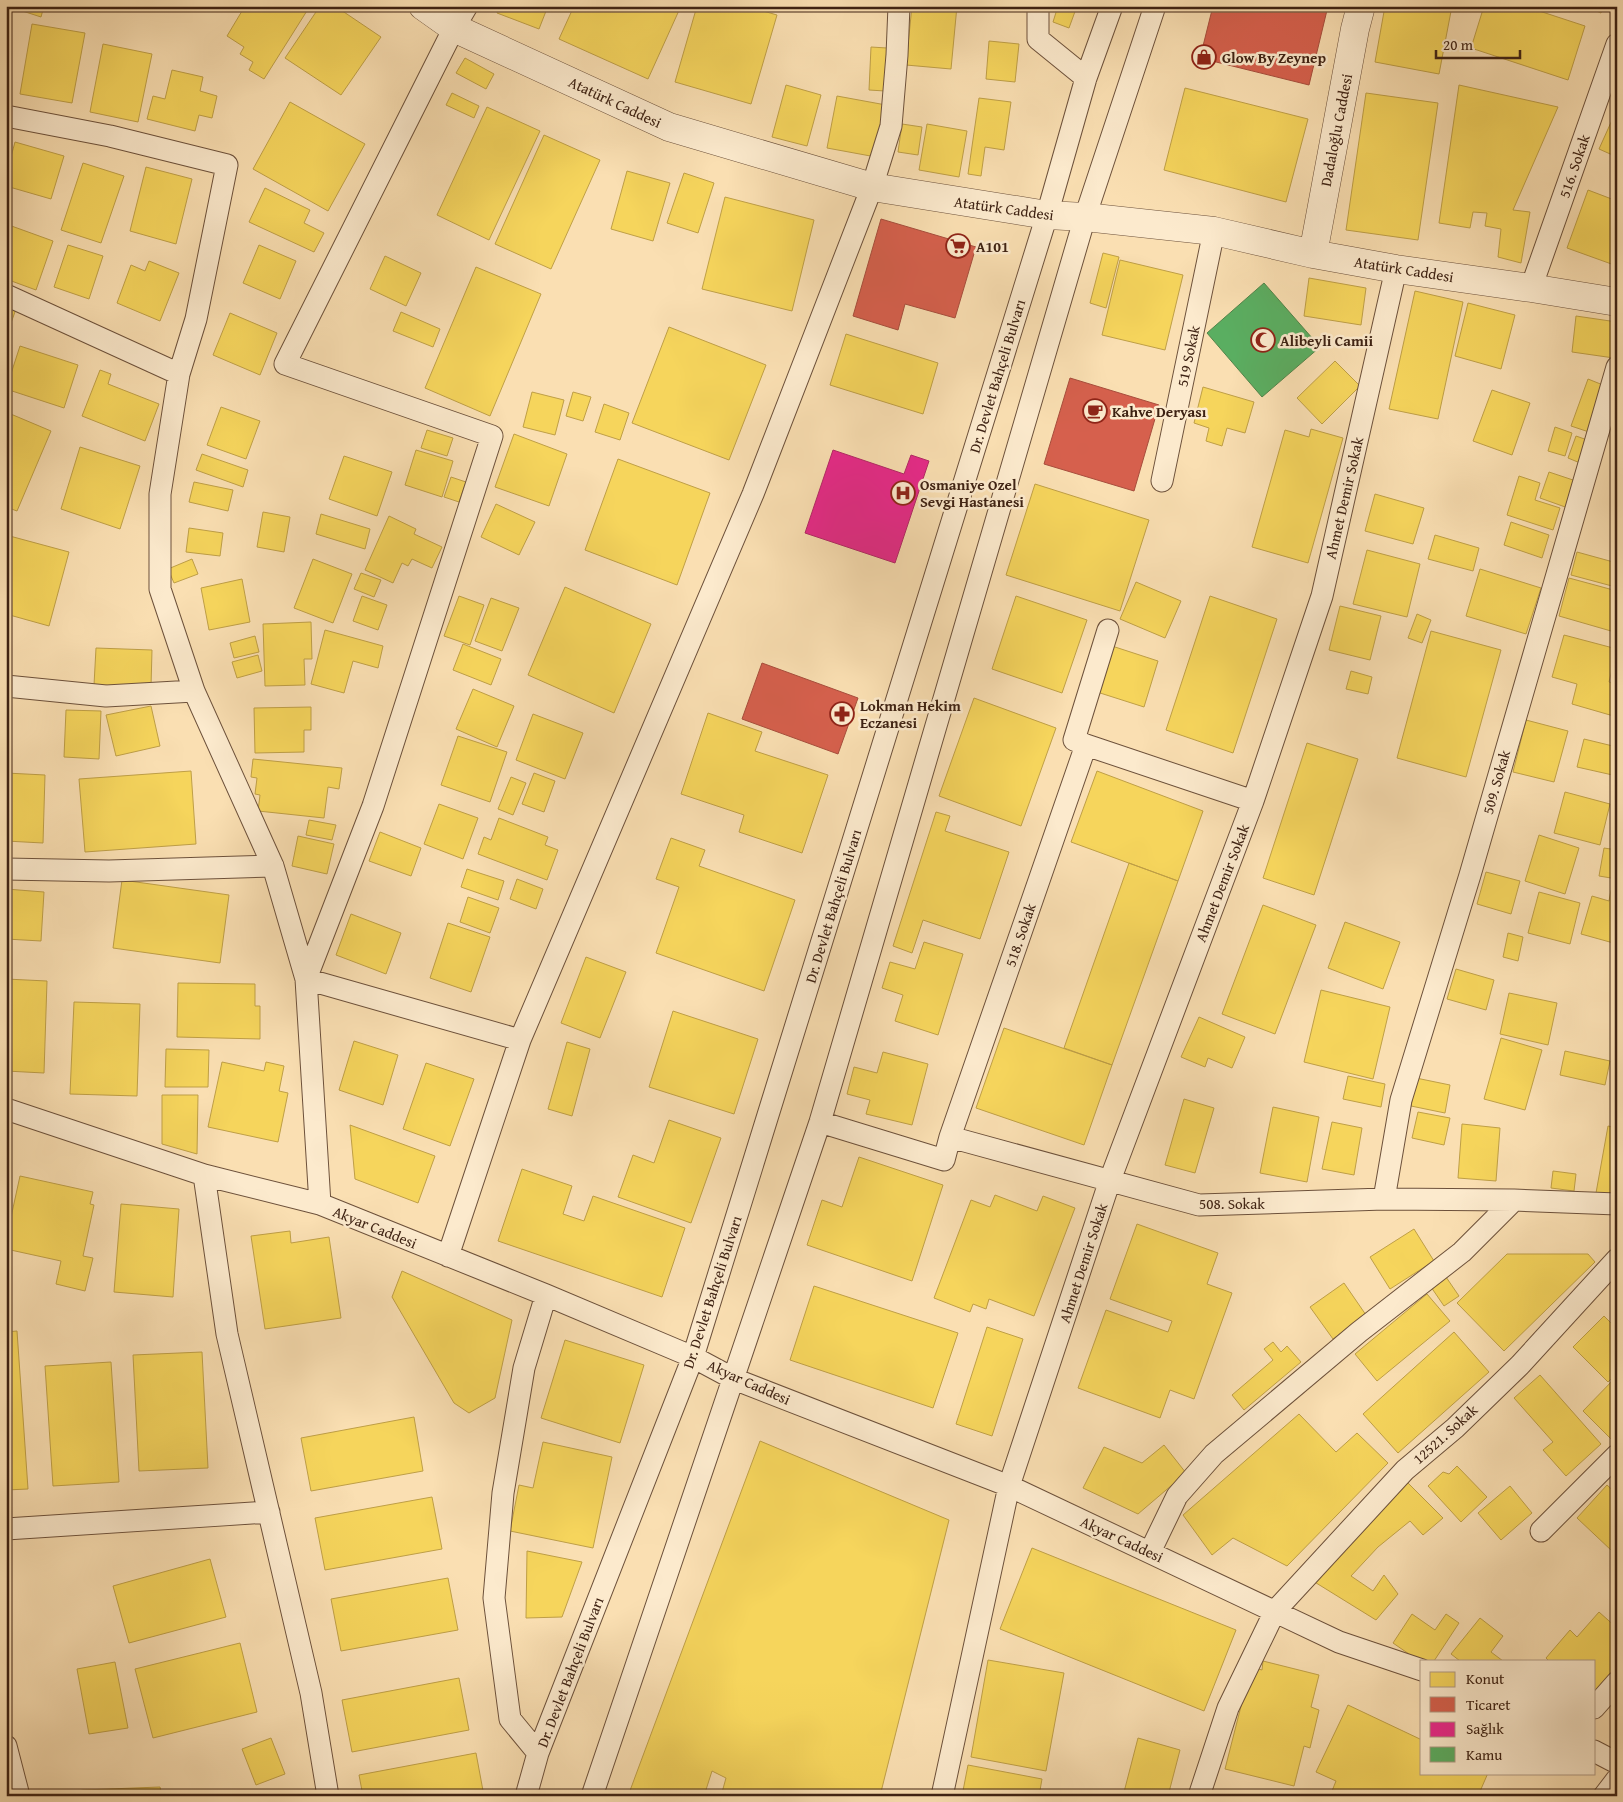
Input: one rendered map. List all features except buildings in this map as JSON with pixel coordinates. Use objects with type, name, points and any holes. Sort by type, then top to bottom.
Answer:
[{"type":"street","name":"Atatürk Caddesi","points":[[423,6],[461,17],[669,127],[872,187],[1047,216],[1085,217],[1214,231],[1313,254],[1396,269],[1617,302]]},
{"type":"street","points":[[448,1256],[520,1040],[753,494],[872,187],[891,126],[899,6]]},
{"type":"street","points":[[1038,6],[1038,40],[1086,78]]},
{"type":"street","name":"Dr. Devlet Bahçeli Bulvarı","points":[[526,1796],[538,1753],[693,1357],[1047,216],[1086,78],[1112,6]]},
{"type":"street","points":[[592,1796],[820,1122],[1085,217],[1154,6]]},
{"type":"street","name":"Dadaloğlu Caddesi","points":[[1313,254],[1355,29],[1361,6]]},
{"type":"street","points":[[306,979],[373,806],[492,436],[284,364],[461,17]]},
{"type":"street","name":"516. Sokak","points":[[1531,288],[1617,44]]},
{"type":"street","points":[[6,116],[110,136],[227,164],[196,319],[179,374],[160,494],[160,589],[194,691],[273,866],[306,979],[320,1204]]},
{"type":"street","name":"519 Sokak","points":[[1162,481],[1214,231]]},
{"type":"street","name":"Ahmet Demir Sokak","points":[[942,1796],[1009,1486],[1110,1180],[1253,801],[1322,596],[1396,269]]},
{"type":"street","points":[[6,295],[179,374]]},
{"type":"street","name":"509. Sokak","points":[[1384,1200],[1401,1100],[1470,875],[1617,367]]},
{"type":"street","name":"518. Sokak","points":[[950,1137],[1080,743],[1108,630]]},
{"type":"street","points":[[6,686],[106,696],[194,691]]},
{"type":"street","points":[[1080,743],[1253,801]]},
{"type":"street","points":[[6,869],[108,871],[273,866]]},
{"type":"street","points":[[306,979],[520,1040]]},
{"type":"street","name":"Akyar Caddesi","points":[[6,1108],[204,1175],[320,1204],[546,1295],[693,1357],[734,1379],[1009,1486],[1339,1642],[1420,1669]]},
{"type":"street","points":[[820,1122],[944,1160],[950,1137]]},
{"type":"street","name":"508. Sokak","points":[[950,1137],[1199,1205],[1384,1200],[1514,1200],[1617,1204]]},
{"type":"street","points":[[204,1175],[227,1334],[312,1693],[328,1796]]},
{"type":"street","points":[[1150,1552],[1177,1496],[1214,1454],[1359,1332],[1462,1252],[1514,1200]]},
{"type":"street","name":"12521. Sokak","points":[[1199,1796],[1228,1708],[1275,1611],[1405,1470],[1455,1428],[1520,1365],[1617,1258]]},
{"type":"street","points":[[538,1753],[510,1718],[494,1598],[503,1493],[524,1368],[546,1295]]},
{"type":"street","points":[[1541,1531],[1617,1455]]},
{"type":"street","points":[[6,1529],[268,1512]]},
{"type":"street","points":[[1596,1706],[1617,1682]]},
{"type":"street","points":[[6,1746],[19,1796]]},
{"type":"street","points":[[1596,1752],[1617,1763]]},
{"type":"street","points":[[1604,1796],[1617,1779]]},
{"type":"place","name":"Glow By Zeynep","points":[[1204,57]]},
{"type":"place","name":"A101","points":[[958,246]]},
{"type":"place","name":"Alibeyli Camii","points":[[1263,340]]},
{"type":"place","name":"Kahve Deryası","points":[[1095,411]]},
{"type":"place","name":"Osmaniye Ozel Sevgi Hastanesi","points":[[903,493]]},
{"type":"place","name":"Lokman Hekim Eczanesi","points":[[842,714]]}]
